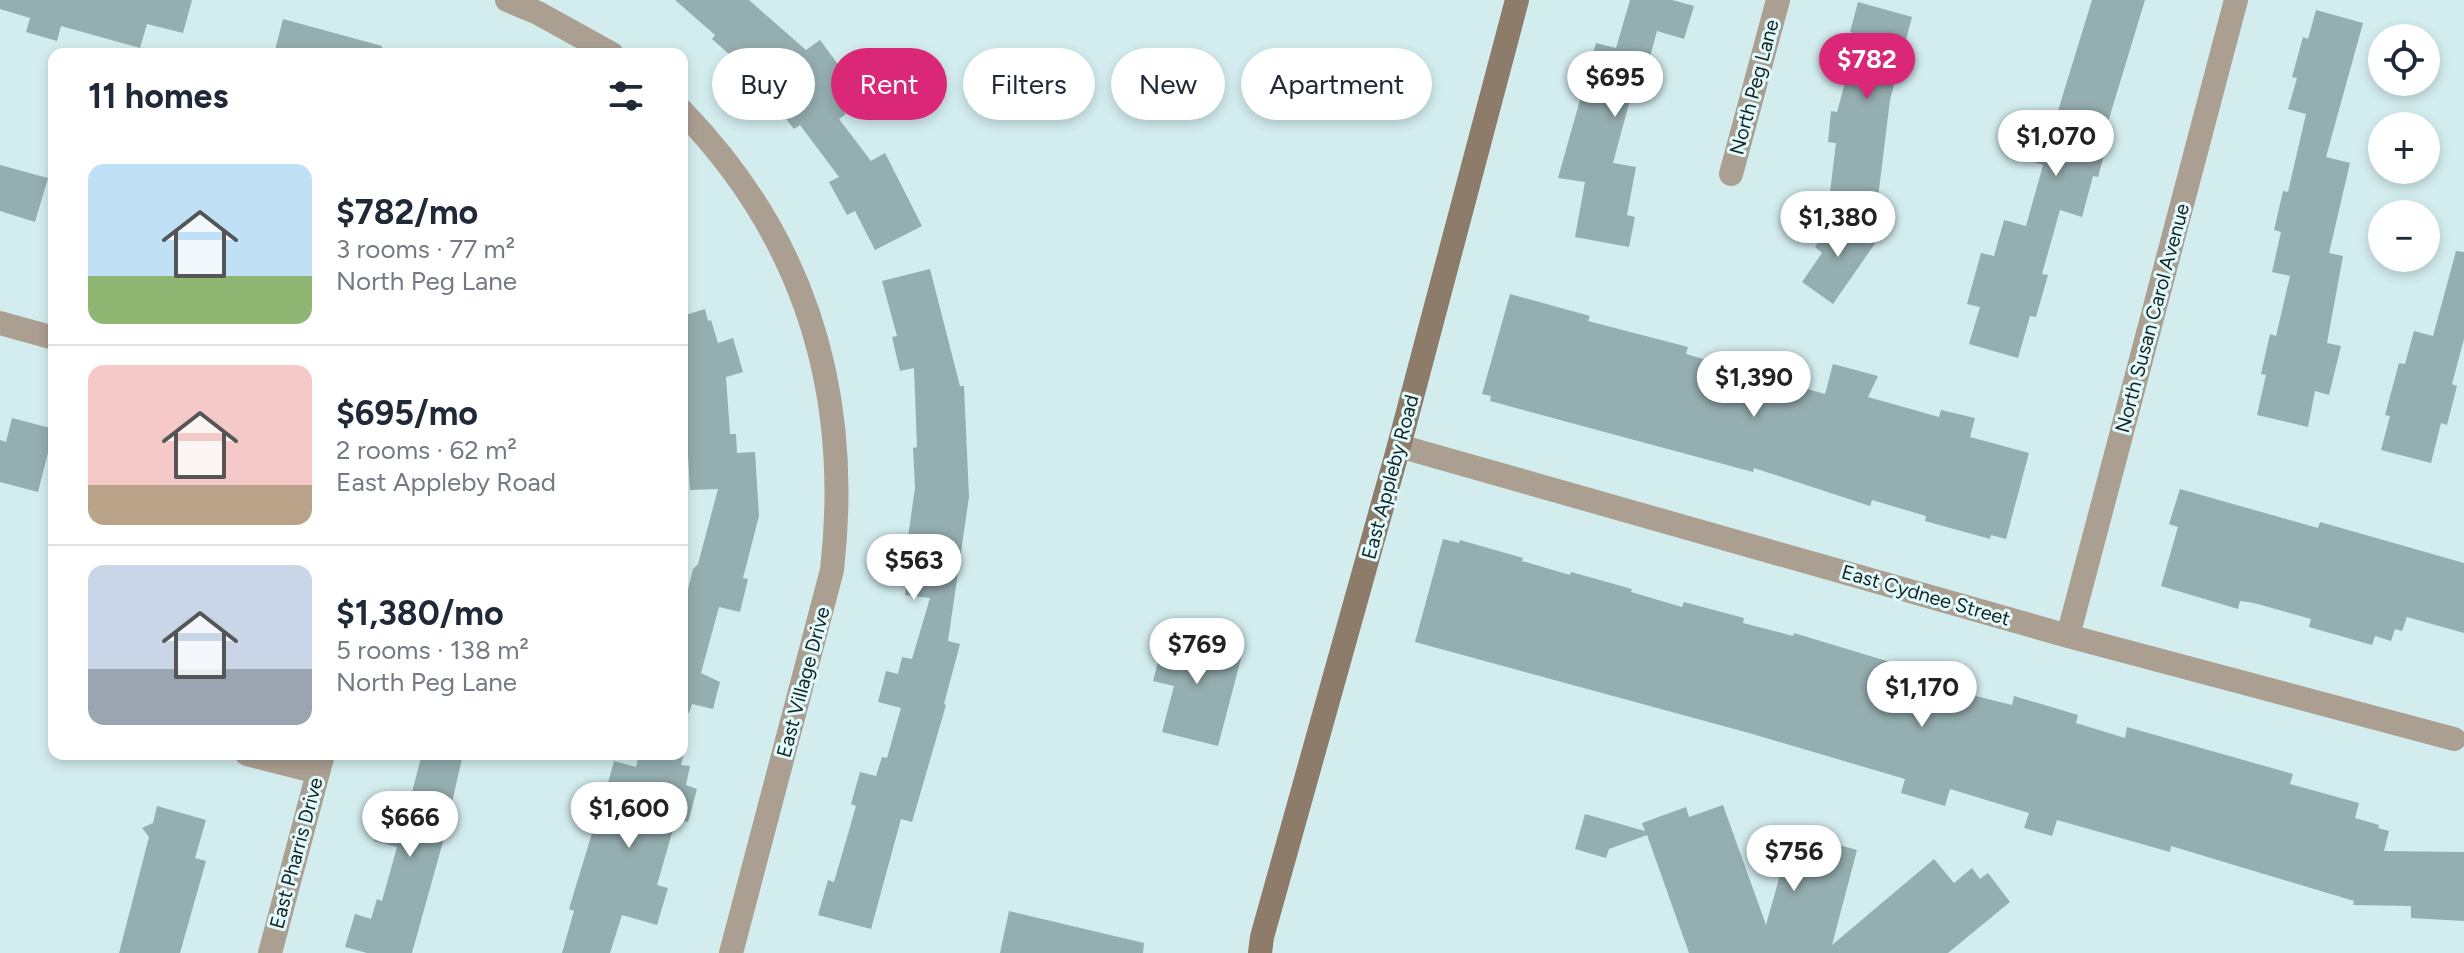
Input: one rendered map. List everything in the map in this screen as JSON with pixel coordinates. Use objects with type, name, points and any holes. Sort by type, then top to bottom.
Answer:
[{"type":"street","points":[[507,0],[551,19],[602,48]]},
{"type":"street","name":"East Appleby Road","points":[[1260,953],[1517,0]]},
{"type":"street","name":"North Peg Lane","points":[[1731,174],[1778,0]]},
{"type":"street","name":"North Susan Carol Avenue","points":[[2068,636],[2236,0]]},
{"type":"street","name":"East Village Drive","points":[[688,117],[716,146],[753,196],[789,264],[815,333],[829,393],[837,465],[837,518],[832,570],[731,953]]},
{"type":"street","points":[[0,323],[48,336]]},
{"type":"street","name":"East Cydnee Street","points":[[1399,446],[2068,636],[2454,739]]},
{"type":"street","points":[[296,760],[320,763]]},
{"type":"street","name":"East Pharris Drive","points":[[270,953],[320,763]]},
{"type":"building","points":[[0,0],[192,0],[183,33],[147,24],[140,48],[61,26],[57,41],[26,32],[30,18],[0,9]]},
{"type":"building","points":[[675,0],[749,0],[804,48],[722,48],[712,39],[715,35]]},
{"type":"building","points":[[1630,0],[1672,0],[1694,6],[1684,39],[1657,31],[1642,87],[1634,85],[1613,163],[1636,167],[1627,215],[1635,217],[1629,247],[1575,237],[1585,182],[1558,178],[1596,43],[1616,48]]},
{"type":"building","points":[[2092,0],[2145,0],[2105,132],[2110,133],[2098,177],[2093,176],[2082,217],[2060,210],[2042,274],[2048,275],[2036,317],[2030,316],[2018,358],[1969,344],[1980,307],[1967,304],[1981,253],[1994,256],[2004,220],[2026,226],[2043,165],[2030,161],[2044,111],[2057,114]]},
{"type":"building","points":[[1858,2],[1912,17],[1890,100],[1878,198],[1830,192],[1836,143],[1828,142],[1831,111],[1837,112],[1858,35],[1850,32]]},
{"type":"building","points":[[2316,10],[2363,23],[2326,157],[2350,163],[2329,253],[2343,256],[2327,343],[2341,346],[2329,395],[2315,391],[2308,427],[2257,415],[2266,375],[2261,374],[2270,334],[2276,336],[2290,276],[2272,272],[2281,232],[2274,230],[2283,191],[2288,192],[2306,114],[2288,109],[2297,78],[2292,77],[2303,37],[2308,39]]},
{"type":"building","points":[[283,19],[382,46],[382,48],[276,48]]},
{"type":"building","points":[[820,40],[831,55],[831,120],[840,120],[871,161],[885,153],[922,226],[875,250],[855,211],[847,215],[829,182],[839,177],[800,125],[794,129],[787,120],[815,120],[815,48],[809,48]]},
{"type":"building","points":[[0,165],[48,178],[35,222],[0,211]]},
{"type":"building","points":[[1837,215],[1876,242],[1833,304],[1802,282],[1822,253],[1815,247]]},
{"type":"building","points":[[2456,251],[2464,252],[2464,339],[2452,384],[2457,386],[2447,425],[2441,423],[2431,463],[2381,450],[2390,416],[2385,415],[2399,363],[2405,364],[2414,331],[2433,336]]},
{"type":"building","points":[[930,269],[960,386],[964,386],[969,497],[948,641],[960,644],[912,822],[901,819],[871,929],[818,915],[828,880],[834,882],[856,806],[851,804],[860,772],[876,776],[882,757],[887,758],[901,708],[878,702],[886,671],[898,674],[902,657],[912,659],[930,598],[905,595],[914,538],[908,537],[915,488],[913,448],[917,447],[914,368],[900,371],[892,337],[897,336],[882,281]]},
{"type":"building","points":[[1510,294],[1590,316],[1588,321],[1688,347],[1686,354],[1825,394],[1833,364],[1878,376],[1868,397],[1939,417],[1941,410],[1975,418],[1970,437],[2029,453],[2006,539],[1991,535],[1990,539],[1925,521],[1926,516],[1872,500],[1870,506],[1754,468],[1753,472],[1490,401],[1491,396],[1482,394]]},
{"type":"building","points":[[705,309],[718,343],[733,338],[743,372],[726,377],[730,434],[736,434],[737,453],[755,452],[759,516],[743,578],[748,579],[740,612],[719,607],[701,673],[720,682],[713,709],[692,704],[689,713],[688,589],[718,489],[690,490],[688,314]]},
{"type":"building","points":[[12,418],[48,427],[48,453],[38,492],[0,482],[0,440],[6,442]]},
{"type":"building","points":[[2180,489],[2318,528],[2320,522],[2464,563],[2464,633],[2407,617],[2402,631],[2395,629],[2391,641],[2375,636],[2372,645],[2309,627],[2311,619],[2254,603],[2240,601],[2238,609],[2161,586],[2178,527],[2169,524]]},
{"type":"building","points":[[1443,539],[1459,543],[1460,540],[1570,575],[1571,572],[1632,589],[1631,592],[1682,607],[1684,602],[1744,618],[1743,623],[1793,636],[1794,633],[1933,675],[1967,682],[1964,693],[2012,705],[2014,696],[2078,715],[2076,723],[2125,738],[2127,727],[2293,774],[2290,784],[2359,803],[2355,818],[2389,831],[2384,851],[2464,852],[2464,921],[2411,918],[2411,906],[2353,905],[2354,901],[2171,846],[2170,852],[2057,820],[2052,836],[2024,828],[2029,813],[1950,789],[1945,806],[1901,793],[1905,779],[1415,642]]},
{"type":"building","points":[[1166,631],[1243,651],[1218,746],[1162,732],[1174,686],[1153,681]]},
{"type":"building","points":[[420,760],[462,760],[412,953],[367,953],[345,947],[355,914],[371,919],[377,899],[382,901],[397,847],[374,841],[383,808],[400,813],[405,795],[411,796]]},
{"type":"building","points":[[638,760],[682,760],[681,765],[690,766],[686,785],[697,789],[688,822],[676,819],[657,885],[668,888],[657,925],[622,915],[610,953],[562,953],[574,911],[569,909],[614,761],[636,767]]},
{"type":"building","points":[[1723,805],[1766,925],[1792,832],[1857,850],[1832,945],[1934,859],[1954,883],[1972,868],[1980,879],[1988,873],[2010,902],[1948,953],[1689,953],[1647,835],[1609,849],[1606,858],[1575,849],[1585,814],[1645,831],[1642,823],[1686,807],[1689,817]]},
{"type":"building","points":[[157,806],[206,820],[195,858],[206,861],[180,953],[119,953],[149,837],[142,828],[153,823]]},
{"type":"building","points":[[1009,911],[1144,943],[1143,953],[1000,953]]}]
